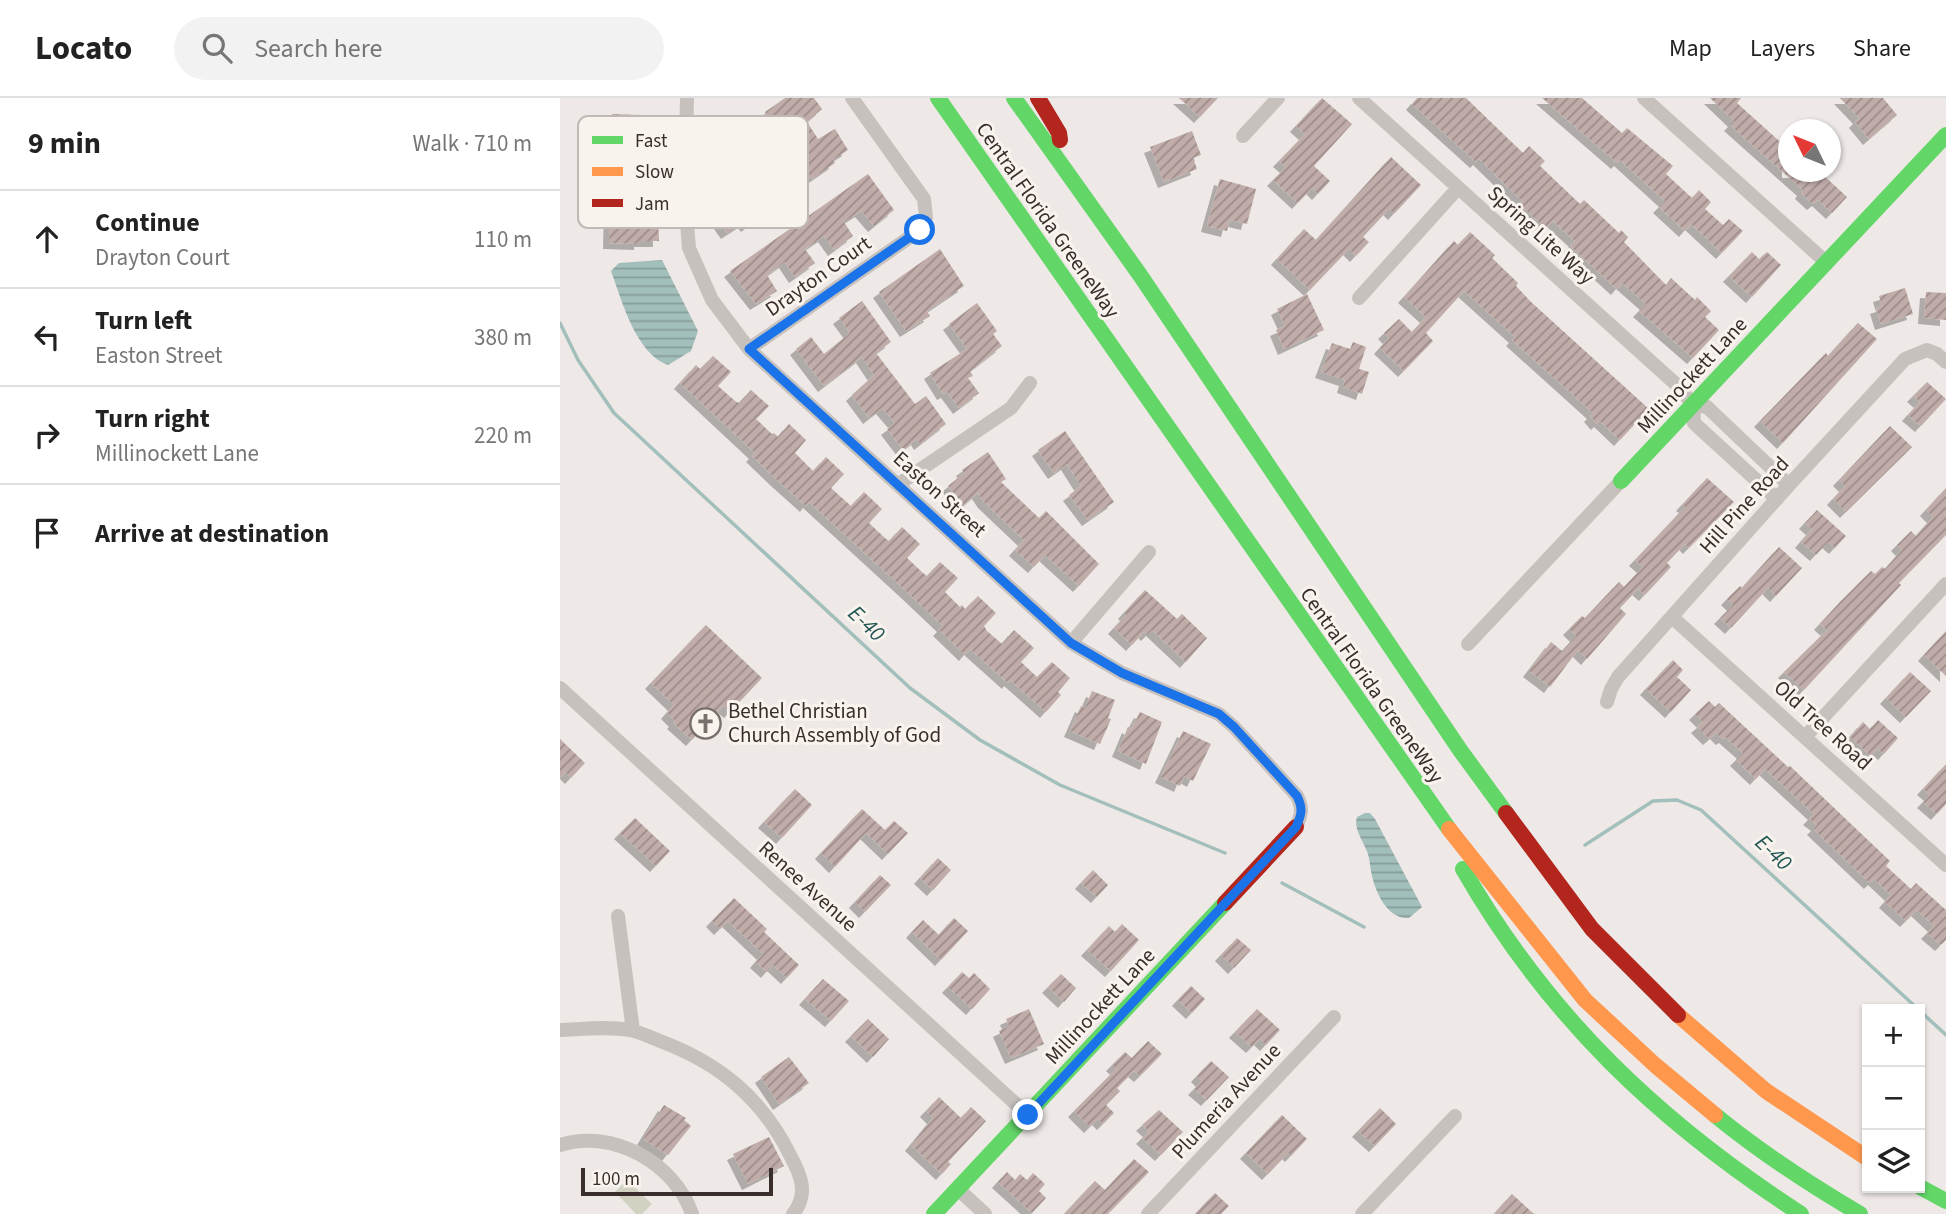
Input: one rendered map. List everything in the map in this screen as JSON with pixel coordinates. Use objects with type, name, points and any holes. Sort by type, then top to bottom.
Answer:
[{"type":"main road","name":"Central Florida GreeneWay","points":[[938,98],[1430,805],[1584,1000],[1655,1065],[1744,1139],[1860,1214]]},
{"type":"main road","name":"Central Florida GreeneWay","points":[[1014,98],[1147,286],[1460,750],[1592,929],[1684,1021],[1766,1091],[1862,1155]]},
{"type":"main road","points":[[1038,98],[1059,133],[1067,173]]},
{"type":"main road","name":"Millinockett Lane","points":[[1621,481],[1946,135]]},
{"type":"main road","points":[[1430,805],[1476,894],[1501,933],[1522,962],[1596,1047],[1659,1108],[1724,1163],[1801,1214]]},
{"type":"main road","name":"Millinockett Lane","points":[[934,1214],[1296,827]]},
{"type":"main road","points":[[1925,1190],[1946,1201]]},
{"type":"street","name":"Easton Street","points":[[687,98],[687,116]]},
{"type":"street","name":"Drayton Court","points":[[749,349],[920,230],[926,217],[924,199],[852,98]]},
{"type":"street","points":[[1244,136],[1278,98]]},
{"type":"street","name":"Spring Lite Way","points":[[1359,98],[1678,387],[1693,405]]},
{"type":"street","points":[[1644,98],[1827,263]]},
{"type":"street","points":[[1359,298],[1458,188]]},
{"type":"street","name":"Easton Street","points":[[688,228],[690,248],[712,300],[749,349],[1071,643],[1122,673],[1219,714],[1234,727],[1297,796],[1302,806],[1302,815],[1296,827]]},
{"type":"street","name":"Hill Pine Road","points":[[1607,702],[1618,677],[1905,359],[1927,350],[1946,362]]},
{"type":"street","points":[[899,484],[1011,408],[1030,383]]},
{"type":"street","points":[[1777,499],[1694,423],[1693,405],[1707,407],[1789,485]]},
{"type":"street","name":"Millinockett Lane","points":[[1468,644],[1621,481]]},
{"type":"street","points":[[1071,643],[1149,552]]},
{"type":"street","points":[[1805,737],[1946,584]]},
{"type":"street","name":"Old Tree Road","points":[[1672,617],[1944,859]]},
{"type":"street","name":"Renee Avenue","points":[[560,688],[1028,1115]]},
{"type":"street","points":[[618,916],[633,1031]]},
{"type":"street","name":"Plumeria Avenue","points":[[1148,1214],[1334,1017]]},
{"type":"street","points":[[560,1030],[610,1028],[633,1031],[701,1058],[729,1077],[755,1103],[780,1135],[802,1182],[801,1203],[793,1214]]},
{"type":"street","points":[[1362,1214],[1455,1116]]},
{"type":"street","points":[[560,1145],[601,1141],[627,1147],[646,1158],[670,1178],[689,1204],[692,1214]]},
{"type":"street","points":[[958,1189],[985,1214]]},
{"type":"green space","points":[[627,1180],[652,1204],[642,1214],[636,1214],[615,1192]]},
{"type":"water","points":[[662,260],[698,331],[691,351],[668,365],[647,350],[639,338],[625,311],[611,271],[619,263]]},
{"type":"water","points":[[1370,813],[1375,819],[1422,907],[1409,918],[1395,915],[1389,910],[1377,890],[1368,854],[1356,826],[1357,817]]},
{"type":"building","points":[[785,98],[814,98],[822,109],[808,121],[808,116],[768,116],[765,112]]},
{"type":"building","points":[[1179,98],[1218,98],[1200,117]]},
{"type":"building","points":[[1322,98],[1352,124],[1314,166],[1330,181],[1318,194],[1312,188],[1298,203],[1273,180],[1286,167],[1279,161],[1305,134],[1296,126]]},
{"type":"building","points":[[1417,98],[1466,98],[1523,153],[1529,146],[1545,161],[1540,166],[1580,204],[1584,200],[1619,233],[1621,230],[1628,237],[1624,242],[1666,285],[1671,278],[1695,300],[1697,297],[1711,311],[1705,317],[1719,330],[1693,358],[1639,311],[1646,304],[1622,283],[1617,289],[1570,246],[1575,241],[1553,221],[1545,228],[1519,204],[1522,201],[1479,159],[1476,162],[1412,104]]},
{"type":"building","points":[[1542,98],[1582,98],[1622,133],[1627,128],[1673,166],[1666,174],[1692,198],[1699,190],[1711,202],[1705,209],[1723,225],[1729,219],[1743,231],[1722,253],[1691,224],[1685,231],[1659,207],[1665,201],[1620,160],[1617,163]]},
{"type":"building","points":[[1710,98],[1741,98],[1737,103],[1778,140],[1778,168],[1730,125],[1734,121]]},
{"type":"building","points":[[1840,98],[1883,98],[1897,115],[1869,139],[1855,122],[1859,118]]},
{"type":"building","points":[[612,114],[642,115],[642,116]]},
{"type":"building","points":[[808,124],[818,139],[835,129],[848,150],[812,179],[808,173]]},
{"type":"building","points":[[1192,131],[1201,155],[1193,158],[1197,169],[1164,182],[1150,147]]},
{"type":"building","points":[[1391,157],[1421,185],[1394,214],[1389,209],[1363,237],[1369,242],[1356,256],[1349,249],[1310,290],[1277,259],[1304,229],[1316,240]]},
{"type":"building","points":[[868,174],[894,210],[874,226],[861,211],[844,222],[853,236],[834,250],[824,236],[805,249],[815,263],[795,277],[785,262],[767,275],[777,291],[756,304],[730,271],[791,228],[808,228],[808,216]]},
{"type":"building","points":[[1220,179],[1256,189],[1247,224],[1230,220],[1227,231],[1207,226]]},
{"type":"building","points":[[1794,182],[1831,182],[1847,197],[1832,213],[1818,200],[1813,204],[1801,193],[1803,190]]},
{"type":"building","points":[[609,228],[658,228],[659,241],[640,241],[640,244],[609,243]]},
{"type":"building","points":[[1470,232],[1495,255],[1492,258],[1518,283],[1516,286],[1531,302],[1649,409],[1620,440],[1600,421],[1597,424],[1590,416],[1593,413],[1512,340],[1515,337],[1464,291],[1426,333],[1433,341],[1404,371],[1380,348],[1389,338],[1384,333],[1399,319],[1412,332],[1426,317],[1404,297],[1454,241],[1458,245]]},
{"type":"building","points":[[940,249],[964,286],[927,311],[930,316],[906,331],[879,292]]},
{"type":"building","points":[[1752,252],[1759,259],[1767,252],[1781,265],[1752,297],[1729,276]]},
{"type":"building","points":[[1905,288],[1913,314],[1881,324],[1876,308],[1882,306],[1879,296]]},
{"type":"building","points":[[1926,292],[1946,293],[1946,320],[1924,318]]},
{"type":"building","points":[[1307,294],[1324,330],[1284,349],[1276,330],[1285,326],[1277,309]]},
{"type":"building","points":[[862,301],[891,342],[876,353],[915,404],[926,396],[946,424],[920,444],[917,439],[903,450],[887,429],[895,423],[882,408],[869,418],[852,395],[874,375],[862,357],[824,386],[796,349],[811,337],[824,354],[850,333],[839,318]]},
{"type":"building","points":[[977,303],[997,331],[993,334],[1002,346],[970,371],[973,376],[968,378],[979,393],[959,408],[947,392],[943,394],[930,373],[967,349],[949,324]]},
{"type":"building","points":[[1858,323],[1877,339],[1783,443],[1760,421],[1826,353],[1828,356]]},
{"type":"building","points":[[1353,342],[1366,347],[1359,369],[1369,372],[1362,394],[1343,387],[1345,380],[1321,372],[1332,343],[1350,349]]},
{"type":"building","points":[[713,356],[731,372],[718,386],[739,403],[751,390],[769,406],[756,419],[772,434],[778,437],[789,424],[806,440],[795,453],[813,471],[826,457],[844,474],[831,488],[851,506],[864,492],[882,509],[869,523],[886,539],[889,541],[902,527],[920,544],[907,558],[923,573],[927,576],[940,562],[958,578],[945,592],[960,607],[962,605],[965,609],[978,596],[996,613],[984,626],[987,631],[1002,644],[1014,630],[1034,648],[1021,662],[1037,677],[1052,662],[1070,678],[1058,692],[1061,695],[1046,712],[970,649],[965,655],[939,630],[943,626],[809,502],[806,506],[777,480],[752,456],[755,453],[680,383],[696,365],[700,369]]},
{"type":"building","points":[[1927,382],[1946,399],[1921,426],[1908,415],[1920,402],[1913,396]]},
{"type":"building","points":[[1890,426],[1912,447],[1846,512],[1833,499],[1845,486],[1839,480]]},
{"type":"building","points":[[1065,431],[1114,502],[1088,520],[1069,495],[1081,486],[1067,464],[1054,473],[1038,450]]},
{"type":"building","points":[[988,452],[1006,479],[1001,482],[1039,518],[1046,511],[1099,564],[1079,586],[1045,555],[1034,567],[1015,550],[1024,540],[978,493],[964,505],[948,486],[964,473],[962,470]]},
{"type":"building","points":[[1707,478],[1734,502],[1689,548],[1685,544],[1667,563],[1671,567],[1645,595],[1638,589],[1620,608],[1626,614],[1587,659],[1578,650],[1550,687],[1529,671],[1551,642],[1562,651],[1576,636],[1569,629],[1582,616],[1585,618],[1619,582],[1624,587],[1643,567],[1635,560],[1685,507],[1682,505]]},
{"type":"building","points":[[1946,488],[1946,535],[1899,583],[1901,585],[1804,690],[1784,672],[1827,630],[1820,624],[1841,601],[1871,571],[1875,574],[1882,567],[1885,569],[1902,550],[1897,545],[1911,531],[1916,536],[1933,517],[1926,510]]},
{"type":"building","points":[[1817,510],[1846,536],[1835,548],[1828,542],[1816,555],[1801,542],[1812,529],[1805,523]]},
{"type":"building","points":[[1779,547],[1802,568],[1776,596],[1768,588],[1731,628],[1720,618],[1733,605],[1727,599],[1740,586],[1742,588]]},
{"type":"building","points":[[1145,590],[1177,619],[1182,614],[1207,638],[1186,662],[1152,630],[1147,635],[1144,632],[1132,645],[1114,628]]},
{"type":"building","points":[[706,625],[762,678],[730,712],[723,706],[692,740],[673,723],[675,721],[667,713],[674,705],[651,683]]},
{"type":"building","points":[[1946,631],[1946,676],[1924,655]]},
{"type":"building","points":[[1673,660],[1683,670],[1677,677],[1691,690],[1671,712],[1646,689]]},
{"type":"building","points":[[1910,672],[1931,691],[1906,717],[1886,698]]},
{"type":"building","points":[[1092,691],[1115,700],[1108,718],[1111,719],[1100,744],[1070,731],[1081,706],[1085,708]]},
{"type":"building","points":[[1709,701],[1715,707],[1719,703],[1790,766],[1890,861],[1886,866],[1911,889],[1916,883],[1946,910],[1946,940],[1941,945],[1927,933],[1934,926],[1917,910],[1906,921],[1885,902],[1891,895],[1874,879],[1870,883],[1813,829],[1817,825],[1809,819],[1814,814],[1765,769],[1756,779],[1736,760],[1743,753],[1725,737],[1722,739],[1716,733],[1709,739],[1697,727],[1703,722],[1695,714]]},
{"type":"building","points":[[1140,712],[1162,722],[1146,764],[1118,751],[1128,727],[1131,729]]},
{"type":"building","points":[[1878,720],[1898,738],[1884,754],[1878,749],[1871,756],[1850,737],[1863,722],[1870,729]]},
{"type":"building","points":[[1183,731],[1211,744],[1193,781],[1184,776],[1180,786],[1161,777]]},
{"type":"building","points":[[560,739],[585,763],[571,778],[565,772],[560,778]]},
{"type":"building","points":[[1946,764],[1946,804],[1937,814],[1923,802],[1930,795],[1923,789]]},
{"type":"building","points":[[795,789],[812,805],[782,838],[764,822]]},
{"type":"building","points":[[862,809],[885,830],[894,821],[908,833],[888,854],[866,833],[835,867],[821,853]]},
{"type":"building","points":[[635,818],[670,851],[656,866],[620,833]]},
{"type":"building","points":[[938,858],[951,870],[933,890],[920,878]]},
{"type":"building","points":[[1093,870],[1108,885],[1097,897],[1081,883]]},
{"type":"building","points":[[880,875],[891,885],[865,912],[855,902]]},
{"type":"building","points":[[734,898],[767,929],[764,932],[799,965],[787,978],[773,965],[767,972],[756,962],[763,954],[728,921],[720,929],[712,921]]},
{"type":"building","points":[[954,918],[968,931],[941,960],[912,932],[923,920],[939,935]]},
{"type":"building","points":[[1122,924],[1139,940],[1111,971],[1087,950],[1109,926],[1115,932]]},
{"type":"building","points":[[1237,938],[1251,950],[1234,968],[1221,955]]},
{"type":"building","points":[[962,972],[969,978],[974,973],[990,989],[972,1009],[948,987]]},
{"type":"building","points":[[1061,974],[1076,988],[1064,1002],[1048,987]]},
{"type":"building","points":[[823,979],[849,1001],[831,1021],[805,999]]},
{"type":"building","points":[[1191,986],[1205,999],[1192,1013],[1178,1000]]},
{"type":"building","points":[[1029,1009],[1044,1044],[1011,1058],[999,1031],[1009,1026],[1006,1019]]},
{"type":"building","points":[[1257,1009],[1280,1030],[1266,1045],[1260,1039],[1252,1047],[1235,1032]]},
{"type":"building","points":[[868,1019],[889,1039],[873,1057],[851,1036]]},
{"type":"building","points":[[1148,1041],[1162,1054],[1140,1076],[1134,1071],[1117,1088],[1120,1091],[1106,1105],[1114,1113],[1103,1124],[1098,1119],[1090,1127],[1074,1111],[1116,1069],[1112,1065],[1125,1052],[1132,1058]]},
{"type":"building","points":[[789,1057],[809,1083],[779,1104],[761,1077]]},
{"type":"building","points":[[1211,1061],[1229,1077],[1207,1100],[1194,1089],[1202,1081],[1197,1076]]},
{"type":"building","points":[[939,1097],[961,1118],[971,1107],[986,1121],[948,1162],[951,1164],[942,1174],[911,1145],[933,1118],[926,1111]]},
{"type":"building","points":[[664,1105],[686,1118],[684,1120],[691,1126],[668,1155],[643,1139]]},
{"type":"building","points":[[1380,1108],[1396,1124],[1375,1146],[1358,1131]]},
{"type":"building","points":[[1159,1110],[1183,1132],[1161,1155],[1142,1138],[1149,1131],[1142,1125]]},
{"type":"building","points":[[1282,1115],[1307,1139],[1291,1156],[1288,1153],[1268,1174],[1246,1153]]},
{"type":"building","points":[[769,1137],[784,1166],[748,1184],[733,1154]]},
{"type":"building","points":[[1134,1159],[1149,1172],[1108,1214],[1064,1214],[1095,1181],[1105,1190]]},
{"type":"building","points":[[1007,1172],[1015,1180],[1020,1174],[1027,1180],[1033,1173],[1045,1184],[1039,1191],[1046,1198],[1032,1213],[998,1182]]},
{"type":"building","points":[[1215,1193],[1229,1206],[1221,1214],[1195,1214]]},
{"type":"building","points":[[1512,1194],[1534,1214],[1494,1214]]},
{"type":"waterway","name":"E-40","points":[[560,323],[578,360],[614,413],[910,688],[980,740],[1060,785],[1225,853]]},
{"type":"waterway","name":"E-40","points":[[1585,845],[1653,801],[1677,800],[1701,810],[1913,1004]]},
{"type":"waterway","name":"E-40","points":[[1282,883],[1364,927]]},
{"type":"waterway","name":"E-40","points":[[1925,1016],[1946,1035]]},
{"type":"traffic: fast","points":[[938,98],[1449,829]]},
{"type":"traffic: fast","points":[[1014,98],[1140,275],[1460,750],[1506,813]]},
{"type":"traffic: fast","points":[[1621,481],[1946,135]]},
{"type":"traffic: fast","points":[[1463,869],[1496,923],[1532,972],[1570,1019],[1611,1062],[1700,1142],[1801,1214]]},
{"type":"traffic: fast","points":[[934,1214],[1225,903]]},
{"type":"traffic: fast","points":[[1715,1115],[1785,1167],[1860,1214]]},
{"type":"traffic: fast","points":[[1925,1190],[1946,1201]]},
{"type":"traffic: slow","points":[[1449,829],[1585,1000],[1655,1065],[1715,1115]]},
{"type":"traffic: slow","points":[[1678,1015],[1766,1091],[1862,1155]]},
{"type":"traffic: jam","points":[[1038,98],[1059,133],[1060,140]]},
{"type":"traffic: jam","points":[[1506,813],[1592,929],[1678,1015]]},
{"type":"traffic: jam","points":[[1225,903],[1296,827]]},
{"type":"place","name":"Bethel Christian Church Assembly of God","points":[[705,723]]},
{"type":"route","points":[[920,230],[749,349],[1071,643],[1122,673],[1219,714],[1297,796],[1302,806],[1302,815],[1296,827],[1028,1115]]}]
